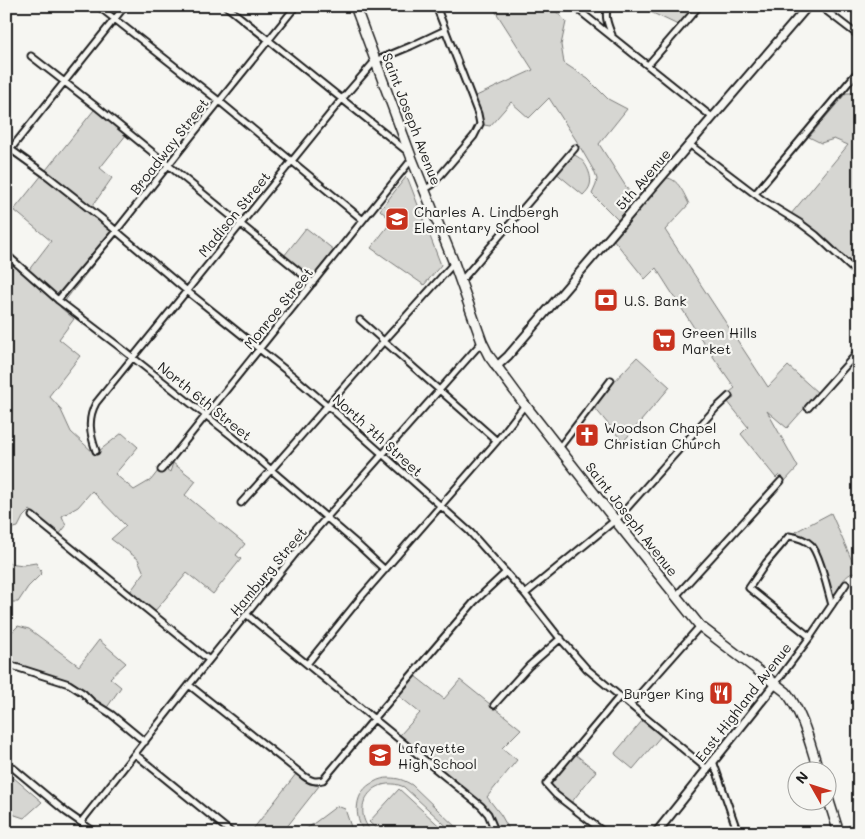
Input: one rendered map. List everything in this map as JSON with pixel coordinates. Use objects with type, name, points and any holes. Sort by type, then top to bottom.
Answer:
[{"type":"main road","name":"Saint Joseph Avenue","points":[[355,6],[411,157],[489,356],[525,405],[700,626],[786,692],[796,707],[816,762]]},
{"type":"main road","points":[[832,812],[839,833]]},
{"type":"street","points":[[98,6],[219,101],[363,220]]},
{"type":"street","points":[[6,155],[8,148],[65,82],[125,6]]},
{"type":"street","points":[[226,6],[411,157]]},
{"type":"street","name":"Broadway Street","points":[[58,300],[116,231],[296,6]]},
{"type":"street","points":[[424,190],[432,185],[474,136],[480,122],[436,6]]},
{"type":"street","points":[[576,6],[712,117]]},
{"type":"street","points":[[608,6],[606,12],[607,22],[614,38]]},
{"type":"street","points":[[648,65],[699,6]]},
{"type":"street","name":"5th Avenue","points":[[496,367],[508,356],[808,6]]},
{"type":"street","points":[[820,6],[859,36]]},
{"type":"street","name":"Madison Street","points":[[96,451],[90,424],[91,412],[96,403],[342,99],[375,61],[445,30]]},
{"type":"street","points":[[31,56],[168,164],[313,283]]},
{"type":"street","points":[[755,194],[859,70]]},
{"type":"street","points":[[689,144],[755,194],[816,235],[859,275]]},
{"type":"street","name":"North 7th Street","points":[[8,148],[45,174],[260,349],[327,405],[441,506],[470,532],[506,572],[587,669],[707,769]]},
{"type":"street","points":[[460,282],[575,148]]},
{"type":"street","name":"Monroe Street","points":[[161,470],[313,283],[411,157]]},
{"type":"street","name":"North 6th Street","points":[[6,254],[58,300],[233,437],[385,570]]},
{"type":"street","points":[[241,503],[454,263]]},
{"type":"street","points":[[360,320],[497,441]]},
{"type":"street","name":"Hamburg Street","points":[[81,822],[304,543],[482,342]]},
{"type":"street","points":[[808,408],[859,351]]},
{"type":"street","points":[[559,448],[611,380]]},
{"type":"street","points":[[525,594],[615,520],[729,396]]},
{"type":"street","points":[[307,664],[355,604],[497,441],[525,405]]},
{"type":"street","points":[[676,596],[781,481]]},
{"type":"street","points":[[32,516],[209,660]]},
{"type":"street","points":[[810,637],[749,588],[766,563],[789,536],[798,538],[811,545],[820,563],[832,605]]},
{"type":"street","points":[[189,685],[304,776],[317,782],[324,780],[474,602],[506,572]]},
{"type":"street","name":"East Highland Avenue","points":[[656,833],[775,684],[846,584]]},
{"type":"street","points":[[246,614],[481,806],[488,814],[496,833]]},
{"type":"street","points":[[630,704],[700,626]]},
{"type":"street","points":[[494,705],[529,666],[561,638]]},
{"type":"street","points":[[6,664],[69,684],[111,714],[145,742]]},
{"type":"street","points":[[605,833],[556,795],[546,784],[620,696]]},
{"type":"street","points":[[135,754],[232,833]]},
{"type":"street","points":[[6,762],[66,812],[96,833]]},
{"type":"street","points":[[713,762],[738,833]]},
{"type":"street","points":[[844,833],[859,828]]},
{"type":"shaded area","points":[[492,6],[551,6],[566,22],[561,45],[564,63],[588,79],[608,99],[627,109],[599,144],[635,201],[618,220],[592,194],[597,179],[594,171],[549,98],[529,118],[511,102],[490,126],[484,125],[474,97],[533,70]]},
{"type":"shaded area","points":[[638,6],[695,6],[678,25]]},
{"type":"shaded area","points":[[846,93],[854,93],[859,96],[859,270],[826,239],[791,214],[848,145],[834,139],[821,143],[809,137]]},
{"type":"shaded area","points":[[98,105],[127,128],[126,135],[100,168],[112,178],[91,208],[120,231],[60,307],[74,319],[59,339],[80,356],[49,396],[60,408],[71,432],[95,454],[122,433],[138,447],[115,474],[134,490],[151,480],[162,466],[170,472],[173,463],[196,481],[185,495],[245,544],[236,555],[241,559],[213,594],[187,573],[154,612],[130,592],[144,573],[138,559],[111,539],[126,526],[92,491],[78,507],[62,516],[66,526],[59,535],[30,510],[23,517],[18,527],[6,530],[6,253],[28,271],[51,241],[14,210]]},
{"type":"shaded area","points":[[574,155],[584,163],[589,172],[590,186],[583,195],[555,172],[570,156]]},
{"type":"shaded area","points":[[406,177],[441,265],[424,285],[371,248],[392,221],[380,210]]},
{"type":"shaded area","points":[[666,178],[677,184],[683,191],[689,204],[665,230],[768,387],[788,366],[818,393],[787,428],[767,411],[798,467],[784,482],[779,475],[776,478],[741,434],[748,427],[728,402],[734,398],[730,392],[735,388],[656,268],[645,279],[613,239]]},
{"type":"shaded area","points":[[306,228],[334,250],[312,277],[284,256]]},
{"type":"shaded area","points":[[637,357],[670,387],[623,442],[594,407]]},
{"type":"shaded area","points":[[831,513],[857,572],[845,578],[833,599],[819,550],[810,539],[795,533]]},
{"type":"shaded area","points":[[6,558],[9,563],[23,565],[36,563],[42,573],[28,587],[18,602],[6,602]]},
{"type":"shaded area","points":[[18,626],[29,629],[79,666],[99,640],[126,663],[110,678],[121,687],[106,709],[58,679],[6,660],[6,638]]},
{"type":"shaded area","points":[[415,676],[444,699],[460,680],[521,729],[502,748],[517,760],[487,797],[501,815],[511,833],[499,833],[492,814],[481,802],[400,735],[420,713],[398,695]]},
{"type":"shaded area","points":[[642,721],[661,736],[633,769],[615,753]]},
{"type":"shaded area","points":[[575,754],[596,771],[571,803],[551,785],[552,781]]},
{"type":"shaded area","points":[[6,771],[42,802],[24,818],[6,812]]},
{"type":"shaded area","points":[[296,774],[308,783],[319,786],[282,833],[250,833]]},
{"type":"shaded area","points":[[383,778],[395,778],[412,785],[462,833],[454,833],[404,787],[393,784],[383,785],[374,789],[368,796],[364,804],[363,814],[366,824],[373,833],[365,833],[361,827],[357,812],[359,798],[367,786]]},
{"type":"shaded area","points":[[399,789],[447,833],[381,833],[369,822]]},
{"type":"shaded area","points":[[337,806],[345,809],[354,833],[301,833]]},
{"type":"place","name":"Charles A. Lindbergh Elementary School","points":[[397,219]]},
{"type":"place","name":"U.S. Bank","points":[[606,300]]},
{"type":"place","name":"Green Hills Market","points":[[664,340]]},
{"type":"place","name":"Woodson Chapel Christian Church","points":[[587,435]]},
{"type":"place","name":"Burger King","points":[[721,693]]},
{"type":"place","name":"Lafayette High School","points":[[380,755]]}]
